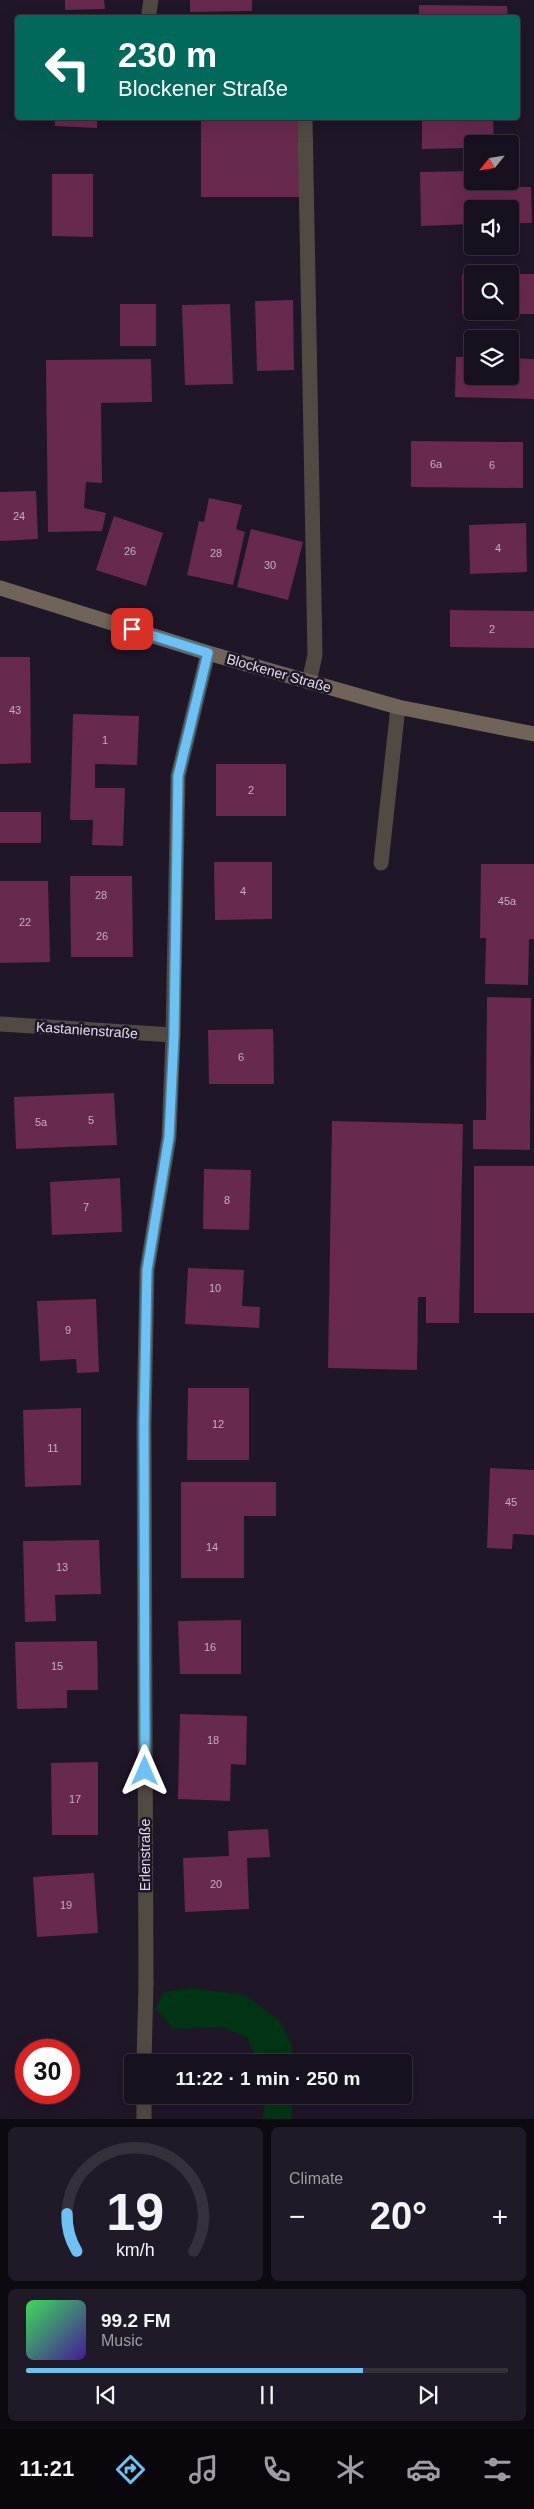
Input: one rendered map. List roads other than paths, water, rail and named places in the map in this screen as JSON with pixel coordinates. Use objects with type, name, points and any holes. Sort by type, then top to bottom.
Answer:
[{"type":"street","points":[[305,120],[315,655],[309,682]]},
{"type":"street","name":"Blockener Straße","points":[[0,588],[208,653],[398,707],[534,734]]},
{"type":"street","name":"Erlenstraße","points":[[144,2054],[146,1984],[144,1424],[147,1270],[169,1137],[174,1035],[178,776],[208,653]]},
{"type":"street","points":[[381,864],[398,707]]},
{"type":"street","name":"Kastanienstraße","points":[[0,1024],[174,1035]]},
{"type":"street","points":[[144,2104],[144,2119]]}]
